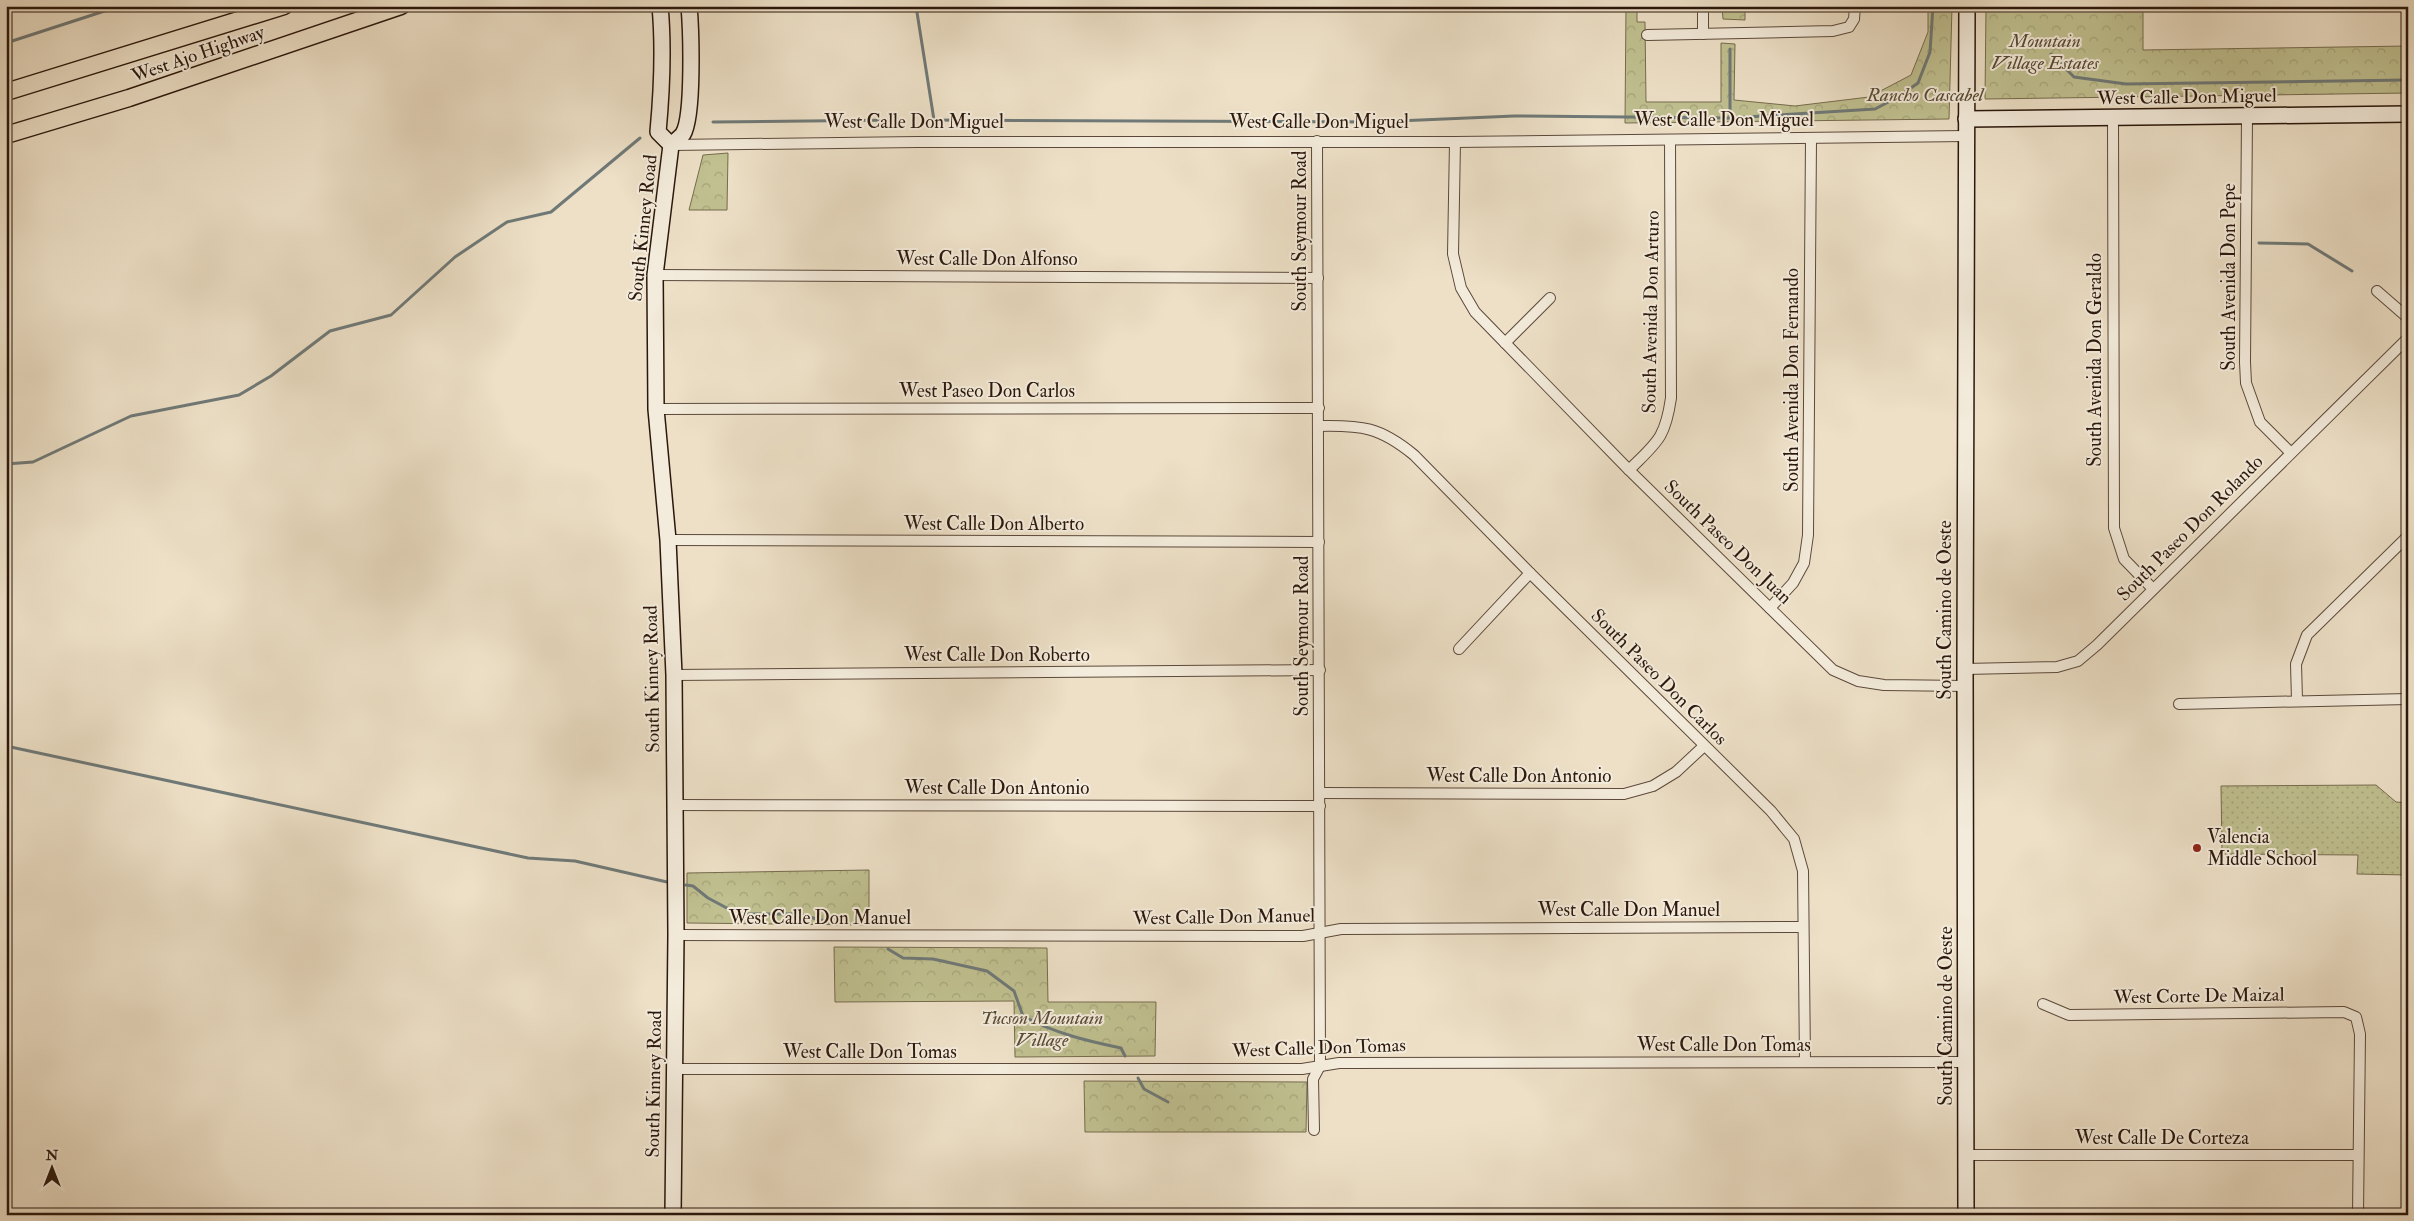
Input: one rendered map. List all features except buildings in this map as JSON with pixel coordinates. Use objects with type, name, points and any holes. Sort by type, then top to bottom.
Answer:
[{"type":"main road","name":"West Ajo Highway","points":[[6,92],[284,6]]},
{"type":"main road","name":"West Ajo Highway","points":[[6,135],[130,98],[401,6]]},
{"type":"street","name":"South Kinney Road","points":[[660,6],[663,72],[658,132],[671,145]]},
{"type":"street","name":"South Kinney Road","points":[[672,1215],[676,935],[674,674],[668,540],[656,409],[655,275],[671,145],[683,133],[687,117],[692,38],[689,6]]},
{"type":"street","points":[[1703,6],[1703,34]]},
{"type":"street","points":[[1647,36],[1833,31],[1849,27],[1854,19],[1855,6]]},
{"type":"street","name":"South Camino de Oeste","points":[[1966,1215],[1967,6]]},
{"type":"street","name":"West Calle Don Miguel","points":[[1966,119],[2408,114]]},
{"type":"street","name":"South Avenida Don Pepe","points":[[2247,116],[2246,383],[2260,422],[2291,454]]},
{"type":"street","name":"South Avenida Don Geraldo","points":[[2113,117],[2114,528],[2124,559],[2153,589]]},
{"type":"street","name":"West Calle Don Miguel","points":[[671,145],[698,143],[1811,140],[1966,136]]},
{"type":"street","name":"South Avenida Don Arturo","points":[[1629,470],[1658,442],[1667,424],[1671,398],[1670,140]]},
{"type":"street","name":"South Avenida Don Fernando","points":[[1770,608],[1793,583],[1804,563],[1808,535],[1811,140]]},
{"type":"street","name":"South Seymour Road","points":[[1314,1130],[1313,1079],[1320,1066],[1321,933],[1318,141]]},
{"type":"street","name":"South Paseo Don Juan","points":[[1454,142],[1454,254],[1461,288],[1476,312],[1505,343],[1629,470],[1833,670],[1858,681],[1884,685],[1965,686]]},
{"type":"street","name":"West Calle Don Alfonso","points":[[655,275],[1318,278]]},
{"type":"street","points":[[2377,291],[2408,318]]},
{"type":"street","points":[[1505,343],[1550,298]]},
{"type":"street","name":"South Paseo Don Rolando","points":[[1965,669],[2058,667],[2078,661],[2097,646],[2408,338]]},
{"type":"street","name":"West Paseo Don Carlos","points":[[656,409],[1319,408]]},
{"type":"street","name":"South Paseo Don Carlos","points":[[1319,426],[1355,426],[1374,430],[1396,440],[1414,455],[1530,573],[1771,811],[1794,839],[1803,871],[1805,1062]]},
{"type":"street","points":[[2297,700],[2296,664],[2307,636],[2408,536]]},
{"type":"street","name":"West Calle Don Alberto","points":[[668,540],[1319,542]]},
{"type":"street","points":[[1459,649],[1530,573]]},
{"type":"street","name":"West Calle Don Roberto","points":[[674,674],[1320,670]]},
{"type":"street","points":[[2179,704],[2408,699]]},
{"type":"street","name":"West Calle Don Antonio","points":[[1320,792],[1624,794],[1653,786],[1676,772],[1704,746]]},
{"type":"street","name":"West Calle Don Antonio","points":[[674,805],[1320,806]]},
{"type":"street","name":"West Calle Don Manuel","points":[[676,935],[1303,936],[1350,929],[1803,927]]},
{"type":"street","name":"West Corte De Maizal","points":[[2043,1004],[2069,1015],[2344,1012],[2356,1018],[2360,1034],[2358,1155]]},
{"type":"street","name":"West Calle Don Tomas","points":[[673,1069],[1302,1069],[1339,1063],[1966,1062]]},
{"type":"street","name":"West Calle De Corteza","points":[[1966,1155],[2358,1155]]},
{"type":"street","points":[[2358,1155],[2358,1215]]},
{"type":"green space","name":"Rancho Cascabel","points":[[1626,6],[1637,6],[1637,22],[1645,22],[1646,102],[1721,102],[1721,43],[1735,44],[1734,100],[1795,106],[1869,97],[1911,75],[1928,32],[1928,6],[1952,6],[1949,119],[1625,123]]},
{"type":"green space","points":[[1722,6],[1745,6],[1745,20],[1723,19]]},
{"type":"green space","name":"Mountain Village Estates","points":[[1986,6],[2143,6],[2143,50],[2408,46],[2408,93],[1985,99]]},
{"type":"green space","points":[[728,153],[727,210],[689,210],[703,155]]},
{"type":"green space","points":[[2376,785],[2396,802],[2408,803],[2408,875],[2357,874],[2358,855],[2222,854],[2221,786]]},
{"type":"green space","points":[[869,870],[869,925],[687,923],[687,873]]},
{"type":"green space","name":"Tucson Mountain Village","points":[[834,947],[1047,948],[1048,1002],[1156,1002],[1155,1056],[1015,1057],[1014,1001],[835,1002]]},
{"type":"green space","name":"Tucson Mountain Village","points":[[1084,1081],[1307,1082],[1306,1132],[1085,1132]]},
{"type":"waterway","points":[[6,43],[120,6]]},
{"type":"waterway","points":[[916,6],[934,120]]},
{"type":"waterway","points":[[927,120],[1374,122],[1514,116],[1730,118],[1875,109],[1898,97],[1918,83],[1930,52],[1933,6]]},
{"type":"waterway","points":[[1730,49],[1730,118]]},
{"type":"waterway","points":[[2051,54],[2074,77],[2126,84],[2408,80]]},
{"type":"waterway","points":[[713,122],[899,120]]},
{"type":"waterway","points":[[6,464],[33,462],[131,416],[239,395],[271,376],[330,331],[391,315],[455,257],[507,222],[551,212],[640,138]]},
{"type":"waterway","points":[[2259,243],[2308,244],[2352,271]]},
{"type":"waterway","points":[[6,746],[528,858],[575,861],[667,882]]},
{"type":"waterway","points":[[686,885],[693,886],[708,898],[738,914],[798,914],[836,924]]},
{"type":"waterway","points":[[888,949],[903,958],[933,959],[987,971],[1014,991],[1023,1016],[1071,1036],[1121,1048],[1125,1056]]},
{"type":"waterway","points":[[1138,1078],[1144,1089],[1168,1102]]},
{"type":"place","name":"Valencia Middle School","points":[[2197,848]]}]
